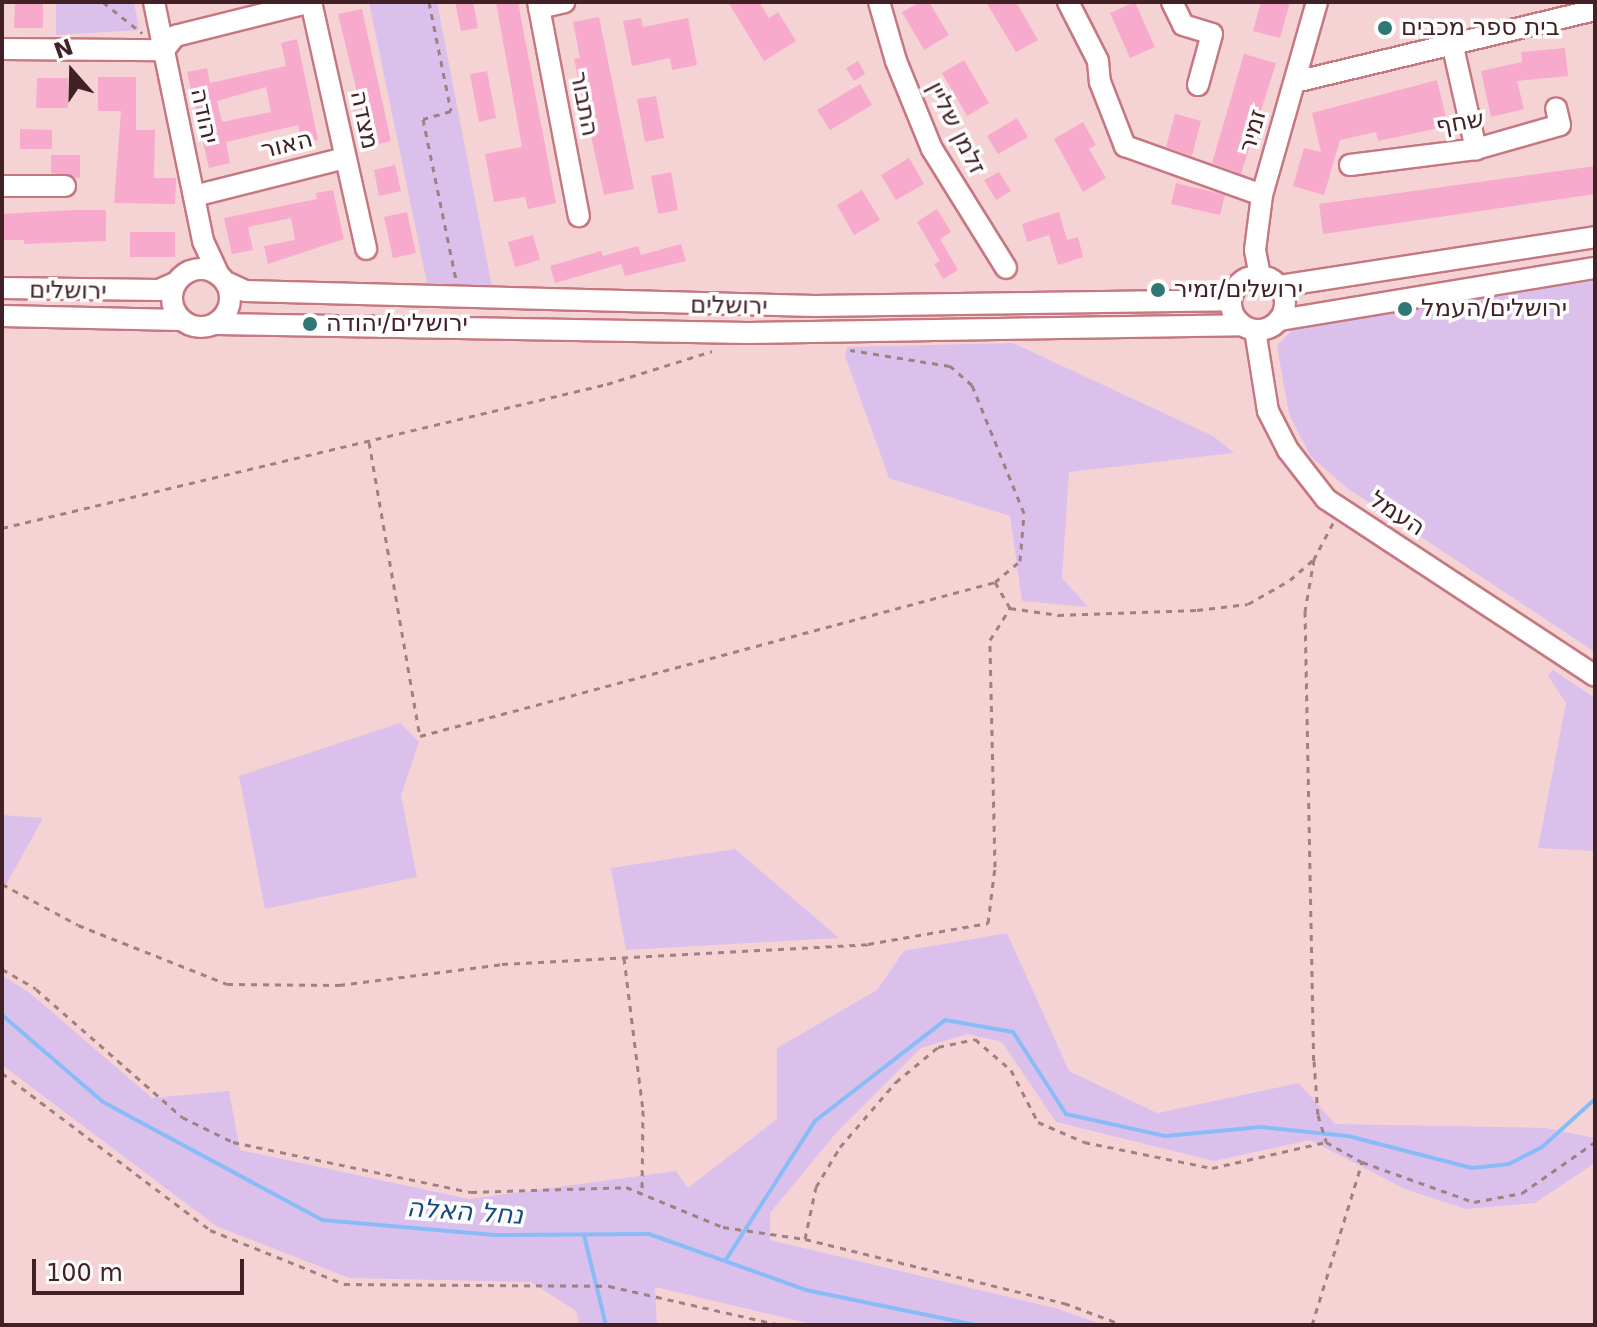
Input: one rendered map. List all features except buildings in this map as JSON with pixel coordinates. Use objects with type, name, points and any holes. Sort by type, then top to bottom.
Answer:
[{"type":"street","name":"יהודה","points":[[154,2],[203,241],[222,279]]},
{"type":"street","points":[[2,49],[164,50],[175,36],[311,2]]},
{"type":"street","name":"מצדה","points":[[311,2],[366,249]]},
{"type":"street","points":[[538,5],[564,2]]},
{"type":"street","name":"זלמן שליין","points":[[879,2],[896,61],[932,149],[1006,268]]},
{"type":"street","points":[[1068,2],[1098,61],[1100,82],[1125,146],[1262,195]]},
{"type":"street","points":[[1172,2],[1183,25],[1212,34],[1198,85]]},
{"type":"street","name":"זמיר","points":[[1260,276],[1255,250],[1262,195],[1317,2]]},
{"type":"street","name":"התבור","points":[[538,5],[579,216]]},
{"type":"street","points":[[1295,82],[1453,47],[1595,10]]},
{"type":"street","points":[[1453,47],[1476,149]]},
{"type":"street","name":"שחף","points":[[1350,165],[1476,149],[1560,125],[1556,108]]},
{"type":"street","name":"האור","points":[[194,196],[345,158]]},
{"type":"street","points":[[2,186],[65,186]]},
{"type":"street","points":[[1595,237],[1280,286],[1260,276],[1245,280],[1231,300],[1248,328],[1280,320],[1595,268]]},
{"type":"street","points":[[183,277],[222,279],[228,310],[216,324],[197,327],[180,320],[172,303],[183,277],[203,241]]},
{"type":"street","name":"ירושלים","points":[[2,288],[159,290],[183,277]]},
{"type":"street","name":"ירושלים","points":[[222,279],[245,291],[460,299],[815,306],[1231,300]]},
{"type":"street","points":[[1280,286],[1286,303],[1280,320]]},
{"type":"street","name":"ירושלים","points":[[2,316],[180,320]]},
{"type":"street","name":"ירושלים","points":[[216,324],[748,333],[1248,328]]},
{"type":"street","name":"העמל","points":[[1248,328],[1268,411],[1288,450],[1326,499],[1595,676]]},
{"type":"path","points":[[103,2],[164,50]]},
{"type":"path","points":[[429,2],[451,111],[423,119],[460,299]]},
{"type":"path","points":[[369,442],[420,736],[995,582],[1020,561],[1024,513],[972,385],[950,366],[841,348]]},
{"type":"path","points":[[2,528],[607,384],[714,350]]},
{"type":"path","points":[[1326,1142],[1318,1115],[1315,1074],[1305,786],[1305,611],[1314,559],[1341,508]]},
{"type":"path","points":[[1010,608],[1058,615],[1248,604],[1290,580],[1314,559]]},
{"type":"path","points":[[995,582],[1010,608]]},
{"type":"path","points":[[2,884],[78,925],[227,984],[339,985],[502,964],[868,944],[988,923],[995,867],[990,640],[1010,608]]},
{"type":"path","points":[[624,958],[643,1110],[642,1194]]},
{"type":"path","points":[[2,969],[36,989],[182,1117],[233,1142],[471,1192],[626,1187],[723,1227],[805,1239],[1064,1303],[1123,1325]]},
{"type":"path","points":[[805,1239],[816,1187],[840,1147],[896,1082],[938,1047],[975,1039],[1011,1070],[1038,1122],[1084,1142],[1212,1168],[1326,1142],[1362,1162],[1474,1202],[1522,1193],[1595,1142]]},
{"type":"path","points":[[2,1073],[210,1230],[344,1284],[609,1286],[781,1325]]},
{"type":"path","points":[[1312,1325],[1362,1162]]},
{"type":"shaded area","points":[[56,2],[134,2],[139,30],[56,35]]},
{"type":"shaded area","points":[[369,2],[437,2],[492,287],[427,283]]},
{"type":"shaded area","points":[[1595,281],[1595,652],[1347,488],[1311,457],[1289,414],[1277,346],[1299,323]]},
{"type":"shaded area","points":[[1013,343],[1213,436],[1234,453],[1069,472],[1062,578],[1088,607],[1022,601],[1010,516],[889,478],[845,356],[847,347]]},
{"type":"shaded area","points":[[1553,670],[1595,698],[1595,851],[1538,848],[1566,703],[1548,676]]},
{"type":"shaded area","points":[[400,723],[419,742],[401,795],[417,877],[265,909],[239,776]]},
{"type":"shaded area","points":[[2,815],[43,818],[2,892]]},
{"type":"shaded area","points":[[735,849],[839,938],[626,950],[611,868]]},
{"type":"shaded area","points":[[1007,933],[1069,1071],[1157,1113],[1299,1083],[1335,1124],[1546,1128],[1595,1138],[1595,1163],[1535,1203],[1466,1209],[1405,1189],[1310,1140],[1214,1161],[1056,1122],[1002,1042],[968,1034],[921,1048],[836,1133],[770,1213],[770,1240],[1055,1308],[1104,1325],[816,1325],[655,1287],[657,1325],[580,1325],[576,1311],[531,1282],[349,1278],[216,1226],[2,1065],[2,975],[31,994],[152,1098],[229,1091],[240,1150],[469,1199],[676,1171],[688,1188],[777,1119],[777,1048],[877,990],[904,951]]},
{"type":"waterway","name":"נחל האלה","points":[[2,1015],[103,1102],[322,1220],[494,1235],[649,1234],[806,1290],[975,1325]]},
{"type":"waterway","points":[[725,1261],[815,1121],[945,1020],[1013,1032],[1066,1114],[1165,1136],[1261,1127],[1348,1136],[1472,1168],[1509,1164],[1541,1148],[1595,1099]]},
{"type":"waterway","points":[[584,1235],[606,1325]]},
{"type":"place","name":"בית ספר מכבים","points":[[1385,28]]},
{"type":"place","name":"ירושלים/זמיר","points":[[1158,290]]},
{"type":"place","name":"ירושלים/העמל","points":[[1405,309]]},
{"type":"place","name":"ירושלים/יהודה","points":[[310,324]]}]
